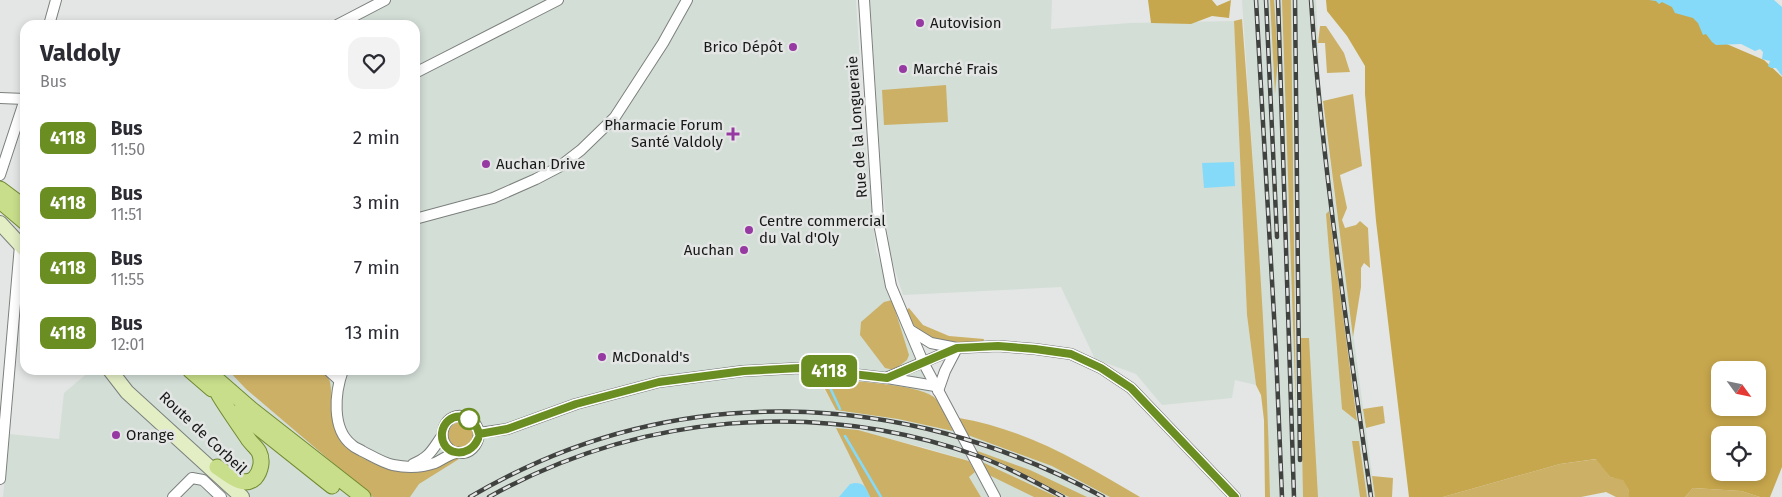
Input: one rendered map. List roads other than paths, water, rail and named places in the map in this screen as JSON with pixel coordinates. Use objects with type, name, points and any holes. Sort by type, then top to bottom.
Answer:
[{"type":"main road","points":[[0,189],[20,205]]},
{"type":"main road","points":[[0,201],[20,218]]},
{"type":"main road","points":[[0,223],[20,245]]},
{"type":"main road","name":"Route de Corbeil","points":[[114,375],[127,392],[244,497]]},
{"type":"main road","name":"Route de Corbeil","points":[[121,375],[132,388],[217,467],[244,497]]},
{"type":"main road","points":[[196,375],[346,497]]},
{"type":"main road","points":[[212,375],[362,497]]},
{"type":"main road","points":[[227,375],[258,406],[264,419]]},
{"type":"main road","points":[[217,467],[243,482],[255,478],[261,462],[259,453],[219,395]]},
{"type":"street","points":[[50,20],[56,0]]},
{"type":"street","points":[[347,20],[385,0]]},
{"type":"street","points":[[420,70],[558,0]]},
{"type":"street","points":[[420,218],[493,198],[544,175],[574,156],[615,117],[664,43],[687,0]]},
{"type":"street","name":"Rue de la Longueraie","points":[[864,0],[878,218],[891,286],[923,362],[995,497]]},
{"type":"street","points":[[0,98],[20,99]]},
{"type":"street","points":[[0,175],[20,114]]},
{"type":"street","points":[[0,479],[15,303],[20,269]]},
{"type":"street","points":[[15,303],[20,300]]},
{"type":"street","points":[[910,330],[931,342],[957,348],[998,346],[1035,349],[1071,354],[1101,368],[1131,388],[1235,497]]},
{"type":"street","points":[[887,378],[957,348]]},
{"type":"street","points":[[479,434],[507,429],[576,404],[659,382],[744,371],[800,368],[887,378],[937,389],[957,348]]},
{"type":"street","points":[[341,375],[336,410],[340,429],[351,445],[393,465],[421,466],[436,462],[456,453],[467,452],[476,444],[479,434],[473,422],[458,416],[448,421],[442,431],[446,447],[456,453]]},
{"type":"street","points":[[405,466],[423,459],[432,452],[442,436]]},
{"type":"street","points":[[173,497],[192,478],[203,480],[221,497]]},
{"type":"water","points":[[1649,0],[1774,0],[1782,7],[1782,76],[1776,68],[1768,66],[1770,61],[1762,59],[1763,52],[1760,49],[1755,51],[1741,44],[1716,45],[1706,34],[1703,35],[1698,23],[1693,18],[1675,13],[1672,7],[1662,2],[1659,4],[1656,1]]},
{"type":"water","points":[[1234,162],[1235,186],[1204,188],[1202,163]]},
{"type":"water","points":[[850,484],[863,485],[870,497],[839,497]]},
{"type":"waterway","points":[[826,379],[840,409]]},
{"type":"waterway","points":[[845,436],[881,497]]},
{"type":"railway","points":[[1256,0],[1276,351],[1282,497]]},
{"type":"railway","points":[[1266,0],[1277,237]]},
{"type":"railway","points":[[1278,0],[1294,497]]},
{"type":"railway","points":[[1295,0],[1300,460]]},
{"type":"railway","points":[[1311,0],[1329,187],[1371,497]]},
{"type":"railway","points":[[470,497],[546,459],[625,432],[705,416],[786,412],[867,418],[947,434],[1026,461],[1103,497]]},
{"type":"railway","points":[[489,497],[546,469],[606,447],[667,432],[729,424],[792,422],[855,426],[917,438],[989,460],[1063,497]]},
{"type":"place","name":"Autovision","points":[[920,23]]},
{"type":"place","name":"Brico Dépôt","points":[[793,47]]},
{"type":"place","name":"Marché Frais","points":[[903,69]]},
{"type":"place","name":"Pharmacie Forum Santé Valdoly","points":[[733,134]]},
{"type":"place","name":"Auchan Drive","points":[[486,164]]},
{"type":"place","name":"Centre commercial du Val d'Oly","points":[[749,230]]},
{"type":"place","name":"Auchan","points":[[744,250]]},
{"type":"place","name":"McDonald's","points":[[602,357]]},
{"type":"place","name":"Orange","points":[[116,435]]}]
